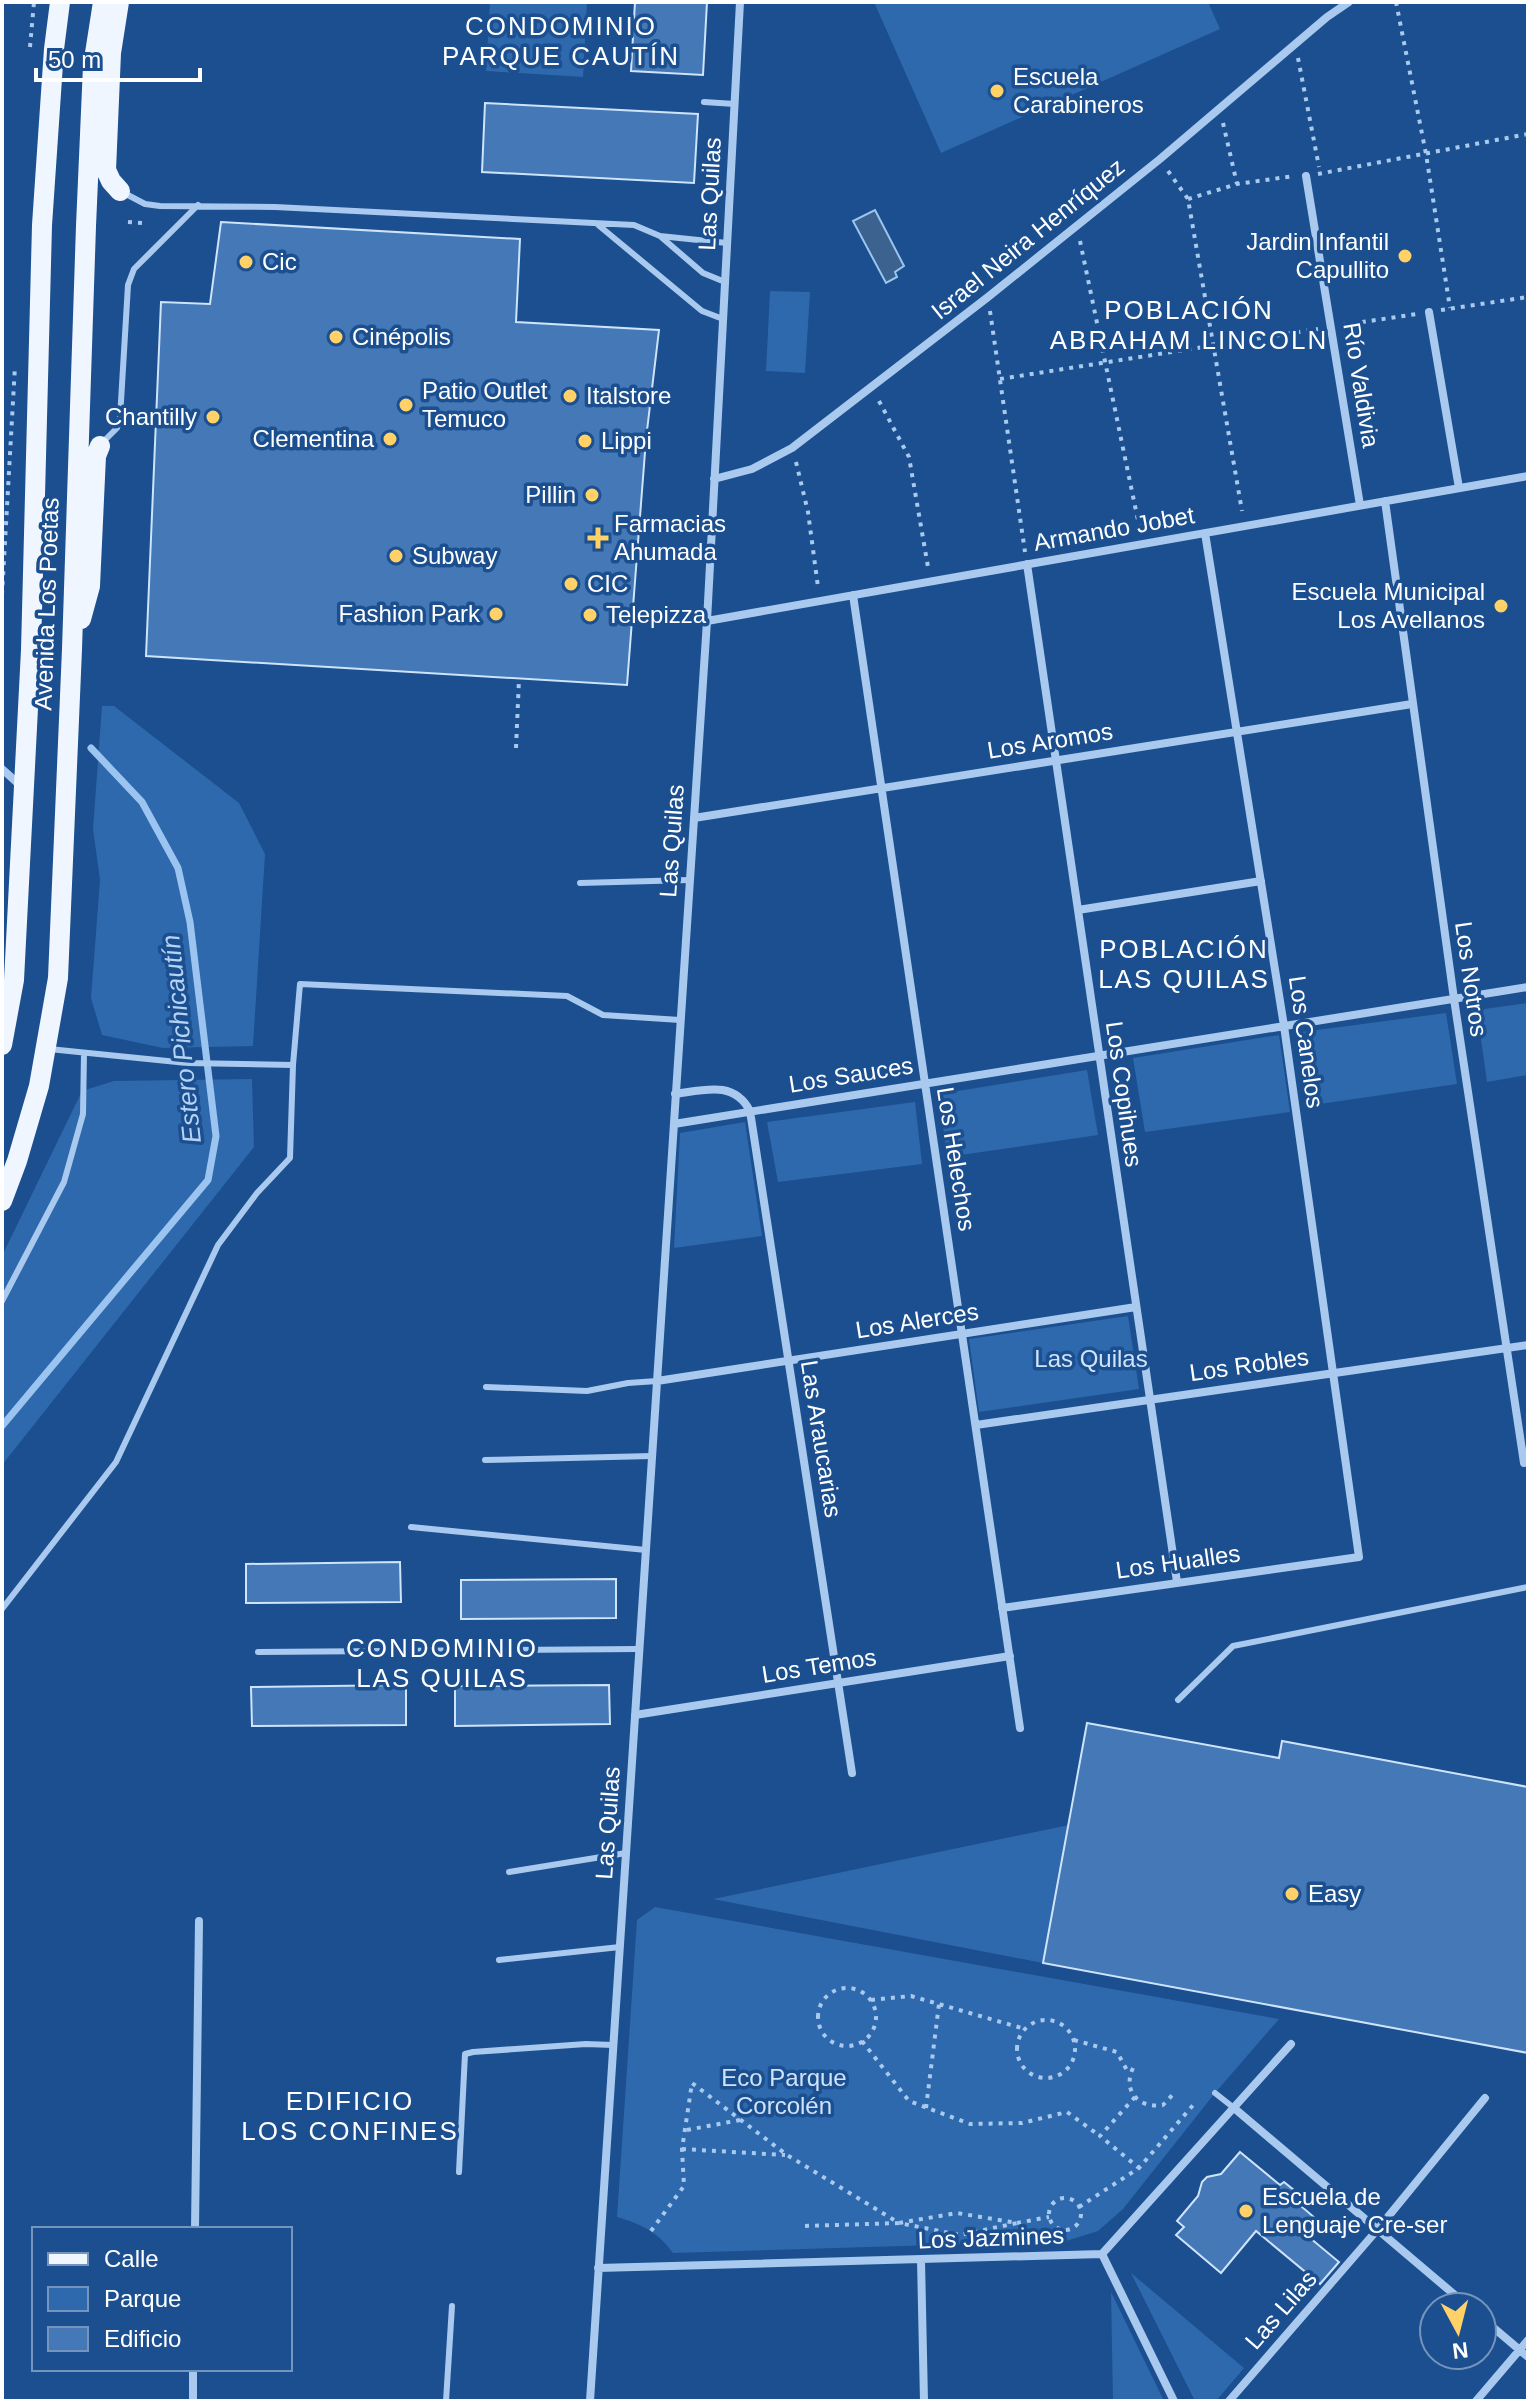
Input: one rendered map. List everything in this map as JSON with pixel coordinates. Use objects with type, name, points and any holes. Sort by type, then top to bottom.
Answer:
[{"type":"main road","name":"Avenida Los Poetas","points":[[2,1045],[14,980],[31,650],[42,225],[60,2]]},
{"type":"main road","name":"Avenida Los Poetas","points":[[2,1201],[29,1124],[58,978],[93,81],[103,2]]},
{"type":"main road","points":[[119,2],[111,53],[106,170],[120,191]]},
{"type":"main road","points":[[72,649],[90,586],[96,456],[100,446]]},
{"type":"street","name":"Las Quilas","points":[[590,2401],[707,621],[740,2]]},
{"type":"street","name":"Israel Neira Henríquez","points":[[714,479],[752,469],[792,448],[872,388],[1160,159],[1349,2]]},
{"type":"street","name":"Río Valdivia","points":[[1306,176],[1360,505]]},
{"type":"street","points":[[1429,312],[1459,488]]},
{"type":"street","name":"Armando Jobet","points":[[707,621],[1528,476]]},
{"type":"street","name":"Los Notros","points":[[1385,501],[1454,999],[1524,1463]]},
{"type":"street","name":"Los Canelos","points":[[1205,533],[1284,1026],[1359,1557]]},
{"type":"street","name":"Los Copihues","points":[[1027,564],[1177,1582]]},
{"type":"street","name":"Los Helechos","points":[[853,595],[1020,1728]]},
{"type":"street","name":"Los Aromos","points":[[694,818],[1412,704]]},
{"type":"street","points":[[2,769],[24,788]]},
{"type":"street","points":[[1078,910],[1261,881]]},
{"type":"street","name":"Los Sauces","points":[[674,1124],[1528,987]]},
{"type":"street","points":[[675,1094],[724,1089],[740,1096],[750,1111]]},
{"type":"street","name":"Las Araucarias","points":[[750,1111],[852,1773]]},
{"type":"street","name":"Los Alerces","points":[[657,1381],[1136,1307]]},
{"type":"street","name":"Los Robles","points":[[976,1425],[1528,1345]]},
{"type":"street","name":"Los Hualles","points":[[1002,1608],[1359,1557]]},
{"type":"street","name":"Los Temos","points":[[635,1715],[1010,1656]]},
{"type":"street","points":[[195,2227],[199,1921]]},
{"type":"street","points":[[1174,2401],[1102,2254],[1291,2044]]},
{"type":"street","name":"Las Lilas","points":[[1229,2401],[1378,2229],[1485,2098]]},
{"type":"street","points":[[1234,2108],[1450,2291]]},
{"type":"street","name":"Los Jazmines","points":[[598,2268],[1102,2254]]},
{"type":"street","points":[[921,2260],[924,2401]]},
{"type":"street","points":[[1498,2331],[1528,2357]]},
{"type":"street","points":[[1476,2401],[1528,2340]]},
{"type":"street","points":[[193,2371],[193,2401]]},
{"type":"lane","points":[[704,102],[735,104]]},
{"type":"lane","points":[[120,191],[145,204],[634,225],[660,236],[727,243]]},
{"type":"lane","points":[[100,446],[117,428],[120,418],[128,285],[134,269],[198,205]]},
{"type":"lane","points":[[597,224],[702,311],[723,319]]},
{"type":"lane","points":[[660,236],[703,273],[725,282]]},
{"type":"lane","points":[[580,883],[689,880]]},
{"type":"lane","points":[[2,1609],[116,1462],[218,1245],[257,1193],[290,1158],[300,984],[567,996],[603,1015],[680,1020]]},
{"type":"lane","points":[[46,1048],[187,1063],[293,1065]]},
{"type":"lane","points":[[2,1301],[64,1182],[83,1114],[84,1053]]},
{"type":"lane","points":[[486,1387],[587,1391],[657,1381]]},
{"type":"lane","points":[[485,1460],[652,1456]]},
{"type":"lane","points":[[411,1527],[646,1550]]},
{"type":"lane","points":[[1178,1700],[1233,1646],[1528,1587]]},
{"type":"lane","points":[[258,1652],[639,1649]]},
{"type":"lane","points":[[509,1872],[626,1853]]},
{"type":"lane","points":[[499,1960],[620,1947]]},
{"type":"lane","points":[[459,2172],[465,2054],[572,2045],[613,2045]]},
{"type":"lane","points":[[1215,2093],[1234,2108]]},
{"type":"lane","points":[[446,2401],[452,2306]]},
{"type":"path","points":[[30,47],[34,2]]},
{"type":"path","points":[[1396,2],[1426,154],[1450,308]]},
{"type":"path","points":[[1296,44],[1320,173]]},
{"type":"path","points":[[1220,109],[1237,184]]},
{"type":"path","points":[[1188,199],[1237,184],[1306,176],[1528,134]]},
{"type":"path","points":[[1160,159],[1188,199],[1244,526]]},
{"type":"path","points":[[128,222],[142,223]]},
{"type":"path","points":[[1076,224],[1143,544]]},
{"type":"path","points":[[988,297],[1027,564]]},
{"type":"path","points":[[1000,379],[1528,297]]},
{"type":"path","points":[[2,595],[15,365]]},
{"type":"path","points":[[872,388],[909,457],[930,581]]},
{"type":"path","points":[[792,448],[808,512],[820,601]]},
{"type":"path","points":[[516,748],[519,679]]},
{"type":"path","points":[[840,1989],[856,1989],[871,2000],[876,2013],[875,2024],[862,2041],[846,2045],[831,2040],[821,2028],[819,2012],[826,1997],[840,1989]]},
{"type":"path","points":[[871,2000],[911,1996],[1025,2029]]},
{"type":"path","points":[[926,2108],[939,2004]]},
{"type":"path","points":[[1039,2021],[1055,2022],[1065,2027],[1074,2040],[1074,2056],[1069,2066],[1056,2076],[1040,2077],[1026,2069],[1018,2055],[1019,2039],[1025,2029],[1039,2021]]},
{"type":"path","points":[[1074,2040],[1117,2052],[1130,2074]]},
{"type":"path","points":[[862,2041],[909,2101],[970,2124],[1022,2123],[1067,2112],[1139,2168]]},
{"type":"path","points":[[1133,2068],[1130,2089],[1145,2105],[1158,2106],[1171,2099],[1176,2091]]},
{"type":"path","points":[[651,2231],[684,2186],[682,2149],[692,2083],[787,2155],[899,2223],[960,2235],[1049,2217]]},
{"type":"path","points":[[1100,2136],[1135,2097]]},
{"type":"path","points":[[1079,2207],[1139,2168],[1194,2104]]},
{"type":"path","points":[[686,2130],[740,2120]]},
{"type":"path","points":[[682,2149],[787,2155]]},
{"type":"path","points":[[1062,2198],[1072,2200],[1079,2207],[1078,2223],[1070,2229],[1059,2229],[1049,2217],[1053,2203],[1062,2198]]},
{"type":"path","points":[[803,2226],[899,2223],[957,2213],[1017,2223]]},
{"type":"green space","points":[[490,2],[587,2],[583,77],[486,71]]},
{"type":"green space","name":"Escuela Carabineros","points":[[874,2],[1208,2],[1220,29],[941,153]]},
{"type":"green space","points":[[770,291],[810,292],[805,373],[766,371]]},
{"type":"green space","points":[[102,706],[114,706],[239,803],[265,854],[253,1046],[163,1048],[102,1035],[91,998],[100,880],[93,829]]},
{"type":"green space","points":[[1528,1003],[1528,1075],[1487,1082],[1477,1010]]},
{"type":"green space","points":[[1446,1013],[1457,1084],[1313,1105],[1302,1032]]},
{"type":"green space","points":[[1279,1035],[1290,1112],[1145,1132],[1133,1058]]},
{"type":"green space","points":[[1087,1070],[1098,1135],[947,1157],[939,1094]]},
{"type":"green space","points":[[252,1079],[254,1147],[2,1465],[2,1256],[82,1091],[114,1081]]},
{"type":"green space","points":[[915,1102],[922,1164],[778,1182],[767,1122]]},
{"type":"green space","points":[[745,1122],[762,1236],[674,1248],[680,1133]]},
{"type":"green space","name":"Las Quilas","points":[[1128,1316],[1139,1389],[979,1412],[969,1339]]},
{"type":"green space","points":[[1069,1825],[1043,1963],[713,1899]]},
{"type":"green space","name":"Eco Parque Corcolén","points":[[655,1907],[1279,2019],[1215,2093],[1123,2209],[1098,2231],[1066,2241],[673,2253],[648,2230],[617,2217],[637,1920]]},
{"type":"green space","points":[[1131,2273],[1244,2368],[1216,2401],[1195,2401]]},
{"type":"green space","points":[[1111,2292],[1164,2401],[1113,2401]]},
{"type":"shaded area","points":[[875,210],[904,266],[895,272],[897,277],[886,283],[853,221]]},
{"type":"building","points":[[635,2],[707,2],[703,75],[631,71]]},
{"type":"building","points":[[485,103],[698,114],[694,183],[482,172]]},
{"type":"building","points":[[221,222],[520,239],[516,322],[659,330],[646,439],[627,685],[146,656],[161,302],[210,304]]},
{"type":"building","points":[[400,1562],[401,1602],[246,1603],[246,1564]]},
{"type":"building","points":[[616,1579],[616,1618],[461,1619],[461,1580]]},
{"type":"building","points":[[406,1685],[406,1725],[252,1726],[251,1687]]},
{"type":"building","points":[[609,1685],[610,1724],[455,1726],[455,1686]]},
{"type":"building","name":"Easy","points":[[1087,1723],[1279,1758],[1282,1741],[1528,1787],[1528,2053],[1043,1963]]},
{"type":"building","name":"Escuela de Lenguaje Cre-ser","points":[[1240,2152],[1280,2185],[1284,2182],[1300,2195],[1295,2201],[1322,2224],[1310,2238],[1339,2262],[1320,2284],[1256,2231],[1221,2273],[1176,2235],[1184,2227],[1177,2221],[1198,2196],[1202,2182],[1207,2177],[1221,2174]]},
{"type":"waterway","name":"Estero Pichicautín","points":[[2,1426],[208,1180],[216,1136],[190,922],[178,868],[142,802],[91,748]]},
{"type":"place","name":"Escuela Carabineros","points":[[997,91]]},
{"type":"place","name":"Jardin Infantil Capullito","points":[[1405,256]]},
{"type":"place","name":"Cic","points":[[246,262]]},
{"type":"place","name":"Cinépolis","points":[[336,337]]},
{"type":"place","name":"Italstore","points":[[570,396]]},
{"type":"place","name":"Patio Outlet Temuco","points":[[406,405]]},
{"type":"place","name":"Chantilly","points":[[213,417]]},
{"type":"place","name":"Clementina","points":[[390,439]]},
{"type":"place","name":"Lippi","points":[[585,441]]},
{"type":"place","name":"Pillin","points":[[592,495]]},
{"type":"place","name":"Farmacias Ahumada","points":[[598,538]]},
{"type":"place","name":"Subway","points":[[396,556]]},
{"type":"place","name":"CIC","points":[[571,584]]},
{"type":"place","name":"Escuela Municipal Los Avellanos","points":[[1501,606]]},
{"type":"place","name":"Fashion Park","points":[[496,614]]},
{"type":"place","name":"Telepizza","points":[[590,615]]},
{"type":"place","name":"Easy","points":[[1292,1894]]},
{"type":"place","name":"Escuela de Lenguaje Cre-ser","points":[[1246,2211]]},
{"type":"district","name":"CONDOMINIO PARQUE CAUTÍN","points":[[561,41]]},
{"type":"district","name":"POBLACIÓN ABRAHAM LINCOLN","points":[[1189,325]]},
{"type":"district","name":"POBLACIÓN LAS QUILAS","points":[[1184,964]]},
{"type":"district","name":"CONDOMINIO LAS QUILAS","points":[[442,1663]]},
{"type":"district","name":"EDIFICIO LOS CONFINES","points":[[350,2116]]}]
